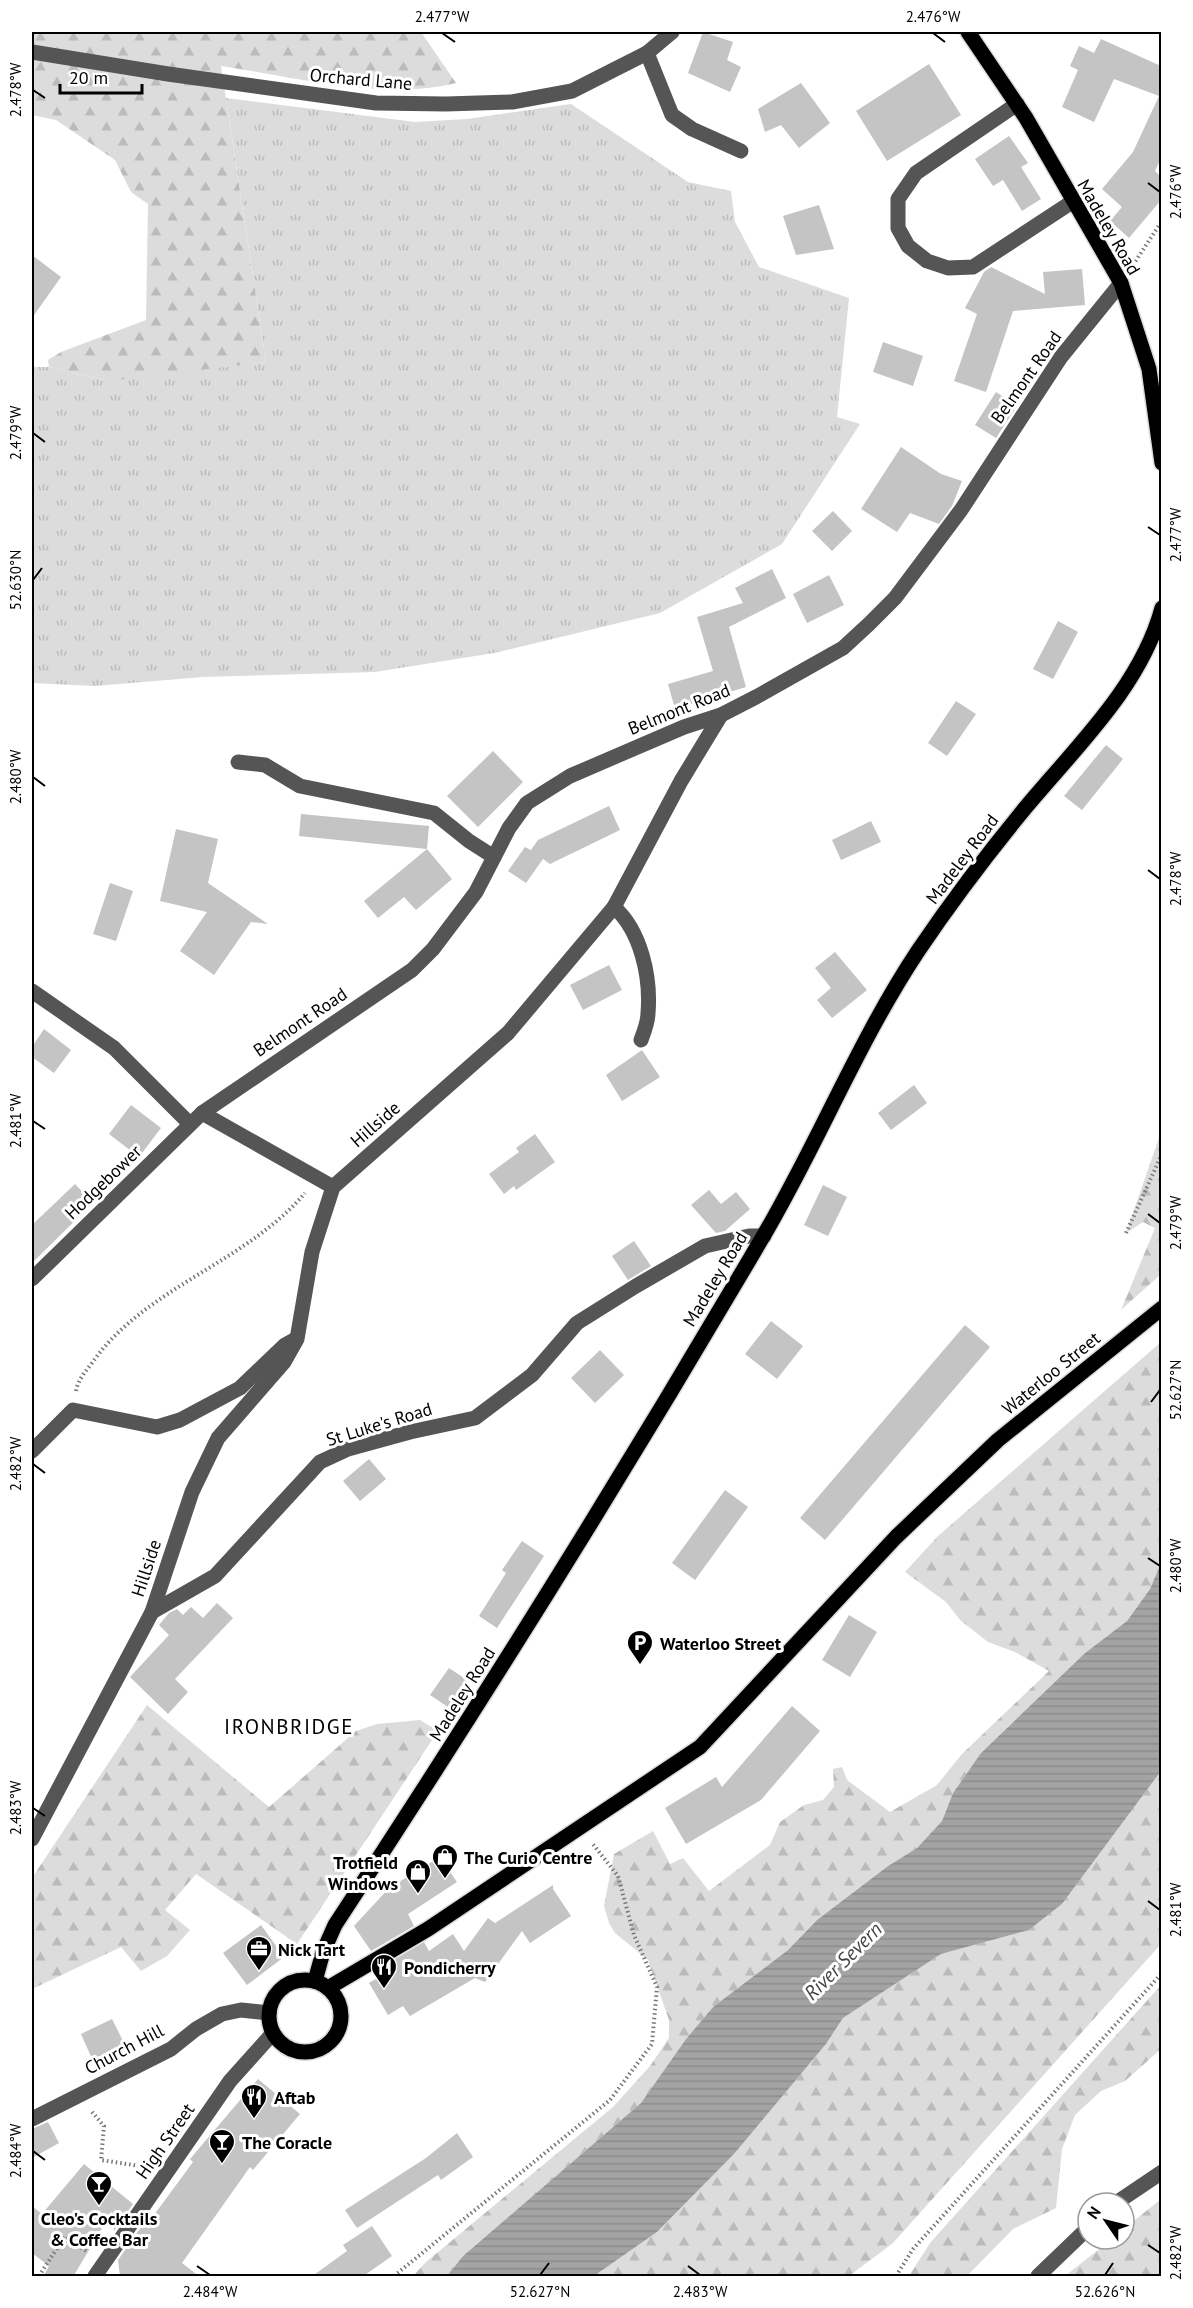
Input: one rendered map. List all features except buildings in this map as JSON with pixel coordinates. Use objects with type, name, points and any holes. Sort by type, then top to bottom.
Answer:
[{"type":"main road","name":"Madeley Road","points":[[971,33],[1017,104],[1121,283],[1149,369],[1161,463]]},
{"type":"main road","name":"Madeley Road","points":[[322,1984],[323,1952],[335,1925],[482,1702],[764,1236],[874,1025],[918,951],[1023,812],[1110,708],[1137,665],[1161,608]]},
{"type":"main road","name":"Waterloo Street","points":[[322,1984],[428,1929],[700,1747],[896,1538],[998,1440],[1161,1308]]},
{"type":"main road","points":[[294,1981],[322,1984],[340,2007],[339,2030],[323,2047],[301,2052],[290,2049],[273,2033],[269,2013],[271,2002],[284,1986],[294,1981]]},
{"type":"street","name":"Orchard Lane","points":[[32,52],[376,104],[512,102],[572,91],[647,53],[672,32]]},
{"type":"street","points":[[647,53],[672,115],[692,129],[741,151]]},
{"type":"street","points":[[1017,104],[916,173],[898,199],[898,228],[908,246],[927,261],[948,268],[973,267],[1072,202]]},
{"type":"street","name":"Belmont Road","points":[[202,1113],[412,970],[433,950],[476,892],[521,808],[570,776],[684,727],[721,715],[843,648],[895,598],[961,510],[1062,357],[1121,283]]},
{"type":"street","name":"Hillside","points":[[152,1612],[192,1492],[218,1438],[284,1362],[297,1339],[312,1252],[333,1187],[508,1033],[614,907],[681,781],[721,715]]},
{"type":"street","points":[[238,762],[266,765],[300,786],[434,813],[469,841],[494,857]]},
{"type":"street","points":[[614,907],[627,919],[643,957],[648,1014],[641,1040]]},
{"type":"street","points":[[32,991],[114,1048],[190,1124]]},
{"type":"street","points":[[202,1113],[333,1187]]},
{"type":"street","name":"Hodgebower","points":[[32,1279],[202,1113]]},
{"type":"street","name":"St Luke's Road","points":[[152,1612],[215,1576],[320,1462],[358,1446],[475,1418],[532,1375],[577,1323],[607,1304],[705,1246],[749,1236],[764,1236]]},
{"type":"street","points":[[32,1451],[74,1410],[157,1427],[180,1420],[240,1388],[285,1345],[297,1339]]},
{"type":"street","points":[[32,1839],[152,1612]]},
{"type":"street","name":"Church Hill","points":[[32,2119],[171,2049],[222,2014],[241,2010],[269,2013]]},
{"type":"street","name":"High Street","points":[[100,2270],[230,2081],[273,2033]]},
{"type":"street","points":[[1133,2191],[1161,2172]]},
{"type":"street","points":[[1038,2277],[1076,2240]]},
{"type":"path","points":[[1121,283],[1161,221]]},
{"type":"path","points":[[1126,1233],[1161,1154]]},
{"type":"path","points":[[74,1410],[77,1384],[99,1352],[125,1324],[289,1212],[317,1179]]},
{"type":"path","points":[[394,2277],[609,2100],[652,2044],[657,1987],[634,1935],[618,1876],[581,1828]]},
{"type":"path","points":[[896,2277],[914,2249],[1161,1973]]},
{"type":"path","points":[[78,2096],[104,2126],[101,2160],[167,2172]]},
{"type":"path","points":[[39,2277],[65,2236],[100,2270]]},
{"type":"green space","points":[[32,32],[421,32],[456,83],[428,88],[370,88],[309,81],[221,66],[266,362],[109,381],[49,367],[48,360],[61,352],[146,320],[148,204],[131,192],[115,160],[56,120],[32,115]]},
{"type":"green space","points":[[226,98],[415,122],[467,119],[571,104],[688,182],[731,191],[735,222],[759,267],[849,298],[837,417],[860,424],[782,544],[660,613],[494,653],[375,672],[203,677],[95,686],[32,683],[32,367],[49,367],[104,380],[266,362]]},
{"type":"green space","points":[[1161,1132],[1161,1274],[1121,1310],[1155,1228],[1143,1222],[1126,1233]]},
{"type":"green space","points":[[1161,1342],[1161,1563],[1150,1589],[1127,1621],[1085,1653],[981,1753],[953,1793],[942,1821],[917,1848],[888,1866],[817,1920],[788,1950],[713,2007],[686,2039],[641,2103],[463,2256],[447,2276],[413,2276],[426,2262],[613,2107],[650,2066],[669,2038],[669,2020],[648,1960],[615,1933],[609,1923],[604,1906],[614,1854],[653,1831],[670,1864],[683,1858],[709,1891],[770,1845],[780,1822],[804,1805],[823,1800],[834,1787],[833,1769],[842,1767],[847,1780],[890,1812],[937,1785],[962,1754],[1049,1671],[1015,1652],[988,1642],[960,1620],[946,1602],[905,1572],[938,1536]]},
{"type":"green space","points":[[147,1705],[269,1807],[356,1731],[377,1724],[420,1720],[438,1731],[297,1944],[196,1874],[165,1910],[190,1930],[167,1956],[141,1971],[121,1947],[32,1989],[32,1878]]},
{"type":"green space","points":[[1161,1771],[1161,1944],[893,2243],[849,2276],[594,2276],[657,2232],[734,2154],[826,2044],[843,2018],[941,1954],[1029,1930],[1062,1904]]},
{"type":"green space","points":[[1161,1985],[1161,2049],[1125,2081],[1101,2091],[1075,2115],[1062,2149],[1056,2208],[1013,2229],[967,2276],[909,2276],[930,2243]]},
{"type":"green space","points":[[1161,2199],[1161,2276],[1065,2276],[1097,2251],[1136,2251],[1136,2219]]},
{"type":"water","name":"River Severn","points":[[1161,1563],[1161,1771],[1062,1904],[1029,1930],[941,1954],[843,2018],[826,2044],[734,2154],[657,2232],[594,2276],[447,2276],[463,2256],[641,2103],[686,2039],[713,2007],[788,1950],[817,1920],[888,1866],[917,1848],[942,1821],[953,1793],[981,1753],[1085,1653],[1127,1621],[1150,1589]]},
{"type":"place","name":"Waterloo Street","points":[[640,1666]]},
{"type":"place","name":"The Curio Centre","points":[[445,1880]]},
{"type":"place","name":"Trotfield Windows","points":[[418,1895]]},
{"type":"place","name":"Nick Tart","points":[[259,1972]]},
{"type":"place","name":"Pondicherry","points":[[384,1990]]},
{"type":"place","name":"Aftab","points":[[254,2120]]},
{"type":"place","name":"The Coracle","points":[[222,2165]]},
{"type":"place","name":"Cleo's Cocktails & Coffee Bar","points":[[99,2207]]},
{"type":"district","name":"IRONBRIDGE","points":[[289,1726]]}]
